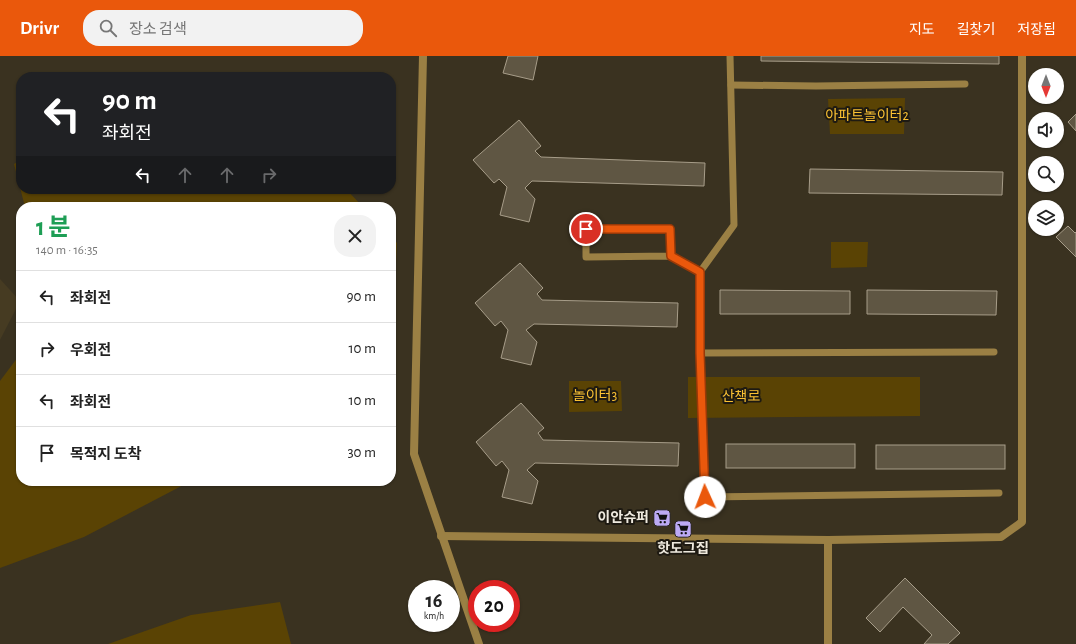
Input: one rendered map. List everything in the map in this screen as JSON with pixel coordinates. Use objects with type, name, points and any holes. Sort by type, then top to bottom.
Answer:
[{"type":"street","points":[[423,56],[414,454],[479,644]]},
{"type":"street","points":[[441,536],[828,540],[1001,536],[1022,522],[1022,56]]},
{"type":"street","points":[[828,540],[828,644]]},
{"type":"lane","points":[[730,56],[734,225],[700,272],[700,353],[705,497],[999,493]]},
{"type":"lane","points":[[731,85],[816,86],[965,84]]},
{"type":"lane","points":[[671,256],[670,229],[586,229],[586,257],[671,256],[700,272]]},
{"type":"lane","points":[[700,353],[994,352]]},
{"type":"shaded area","points":[[0,279],[16,297],[16,309],[0,340]]},
{"type":"green space","name":"아파트놀이터2","points":[[905,98],[904,134],[830,134],[828,99]]},
{"type":"green space","points":[[22,194],[351,194],[358,202],[24,202]]},
{"type":"green space","points":[[831,242],[868,242],[867,267],[831,268]]},
{"type":"green space","points":[[16,360],[16,486],[181,486],[84,537],[0,568],[0,381]]},
{"type":"green space","name":"산책로","points":[[688,377],[920,377],[920,416],[688,418]]},
{"type":"green space","name":"놀이터3","points":[[569,381],[621,381],[622,411],[569,412]]},
{"type":"green space","points":[[280,602],[291,644],[108,644],[191,615]]},
{"type":"building","points":[[508,56],[538,56],[533,80],[503,73]]},
{"type":"building","points":[[761,56],[999,56],[999,64],[761,61]]},
{"type":"building","points":[[1076,114],[1076,131],[1068,122]]},
{"type":"building","points":[[519,120],[541,146],[535,151],[541,157],[705,163],[704,186],[532,181],[525,188],[535,199],[529,222],[500,215],[507,187],[499,179],[494,183],[473,160]]},
{"type":"building","points":[[810,169],[1003,172],[1002,195],[809,193]]},
{"type":"building","points":[[1068,226],[1075,233],[1076,232],[1076,257],[1056,237],[1064,236],[1064,230]]},
{"type":"building","points":[[520,263],[543,288],[537,294],[542,300],[678,303],[677,327],[534,324],[526,330],[537,342],[531,365],[501,358],[508,330],[501,321],[495,326],[475,303]]},
{"type":"building","points":[[720,290],[850,291],[850,314],[720,314]]},
{"type":"building","points":[[867,290],[997,291],[996,315],[867,314]]},
{"type":"building","points":[[521,403],[544,428],[538,433],[543,440],[679,443],[678,466],[535,463],[527,470],[538,481],[532,504],[502,497],[509,470],[502,461],[496,466],[476,442]]},
{"type":"building","points":[[726,444],[855,444],[855,468],[726,468]]},
{"type":"building","points":[[876,445],[1005,445],[1005,469],[876,469]]},
{"type":"building","points":[[905,578],[960,633],[948,644],[924,644],[932,635],[903,607],[880,632],[866,618]]},
{"type":"place","name":"이안슈퍼","points":[[662,518]]},
{"type":"place","name":"핫도그집","points":[[683,529]]},
{"type":"route","points":[[586,229],[670,229],[671,256],[700,272],[700,353],[705,497]]}]
